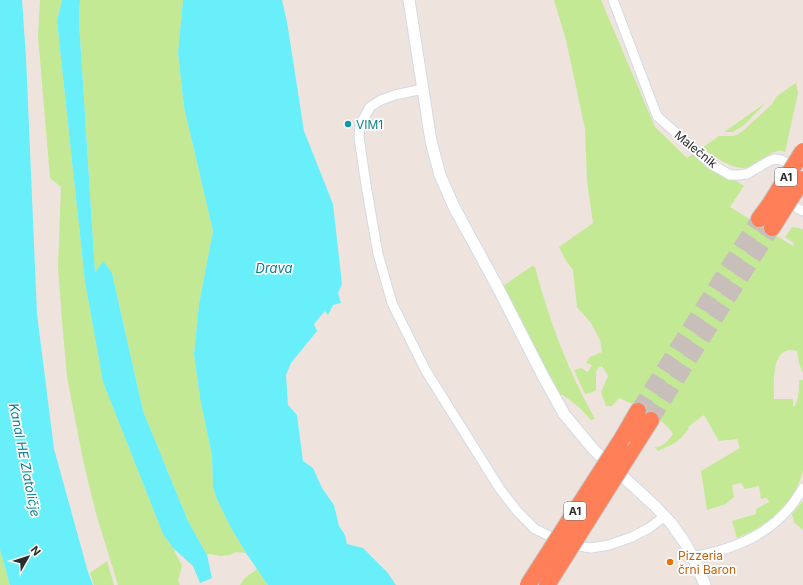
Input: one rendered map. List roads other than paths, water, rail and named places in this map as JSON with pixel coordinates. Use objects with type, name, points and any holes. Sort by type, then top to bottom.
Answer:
[{"type":"highway","name":"A1","points":[[766,223],[776,208],[803,150]]},
{"type":"highway","name":"A1","points":[[776,208],[803,179]]},
{"type":"highway","name":"A1","points":[[528,585],[623,437],[644,415],[630,453],[547,585]]},
{"type":"street","points":[[409,0],[431,141],[440,175],[454,207],[496,284],[546,383],[564,414],[594,450],[664,515],[678,532],[693,558],[705,585]]},
{"type":"street","name":"Malečnik","points":[[613,0],[657,116],[711,164],[730,175],[747,174],[775,159],[796,166],[800,170],[800,176],[789,194],[790,201],[796,208],[803,211]]},
{"type":"street","points":[[423,89],[395,95],[370,107],[360,125],[359,137],[378,254],[392,303],[426,371],[500,489],[516,511],[535,530],[566,544],[591,548],[609,545],[632,537],[649,528],[664,515]]},
{"type":"street","points":[[693,558],[744,542],[766,530],[792,505],[803,488]]},
{"type":"water","name":"Kanal HE Zlatoličje","points":[[0,0],[22,0],[26,57],[37,314],[54,449],[88,572],[93,585],[10,585],[0,550]]},
{"type":"water","points":[[62,0],[80,0],[79,21],[95,273],[103,261],[112,273],[143,411],[188,521],[207,555],[212,578],[200,583],[193,566],[173,548],[163,534],[103,382],[85,282],[57,21]]},
{"type":"water","name":"Drava","points":[[183,0],[282,0],[287,22],[304,131],[333,204],[342,284],[338,293],[341,303],[333,305],[328,315],[325,311],[314,324],[317,331],[291,363],[286,375],[288,405],[297,415],[303,461],[313,468],[322,488],[334,505],[339,526],[345,535],[347,544],[363,548],[387,572],[396,585],[268,585],[231,528],[216,497],[213,487],[212,456],[200,398],[194,354],[199,304],[213,231],[184,107],[178,53]]},
{"type":"tunnel","points":[[638,411],[759,219]]},
{"type":"tunnel","points":[[651,420],[772,228]]},
{"type":"place","name":"VIM1","points":[[348,124]]},
{"type":"place","name":"Pizzeria črni Baron","points":[[670,562]]}]
